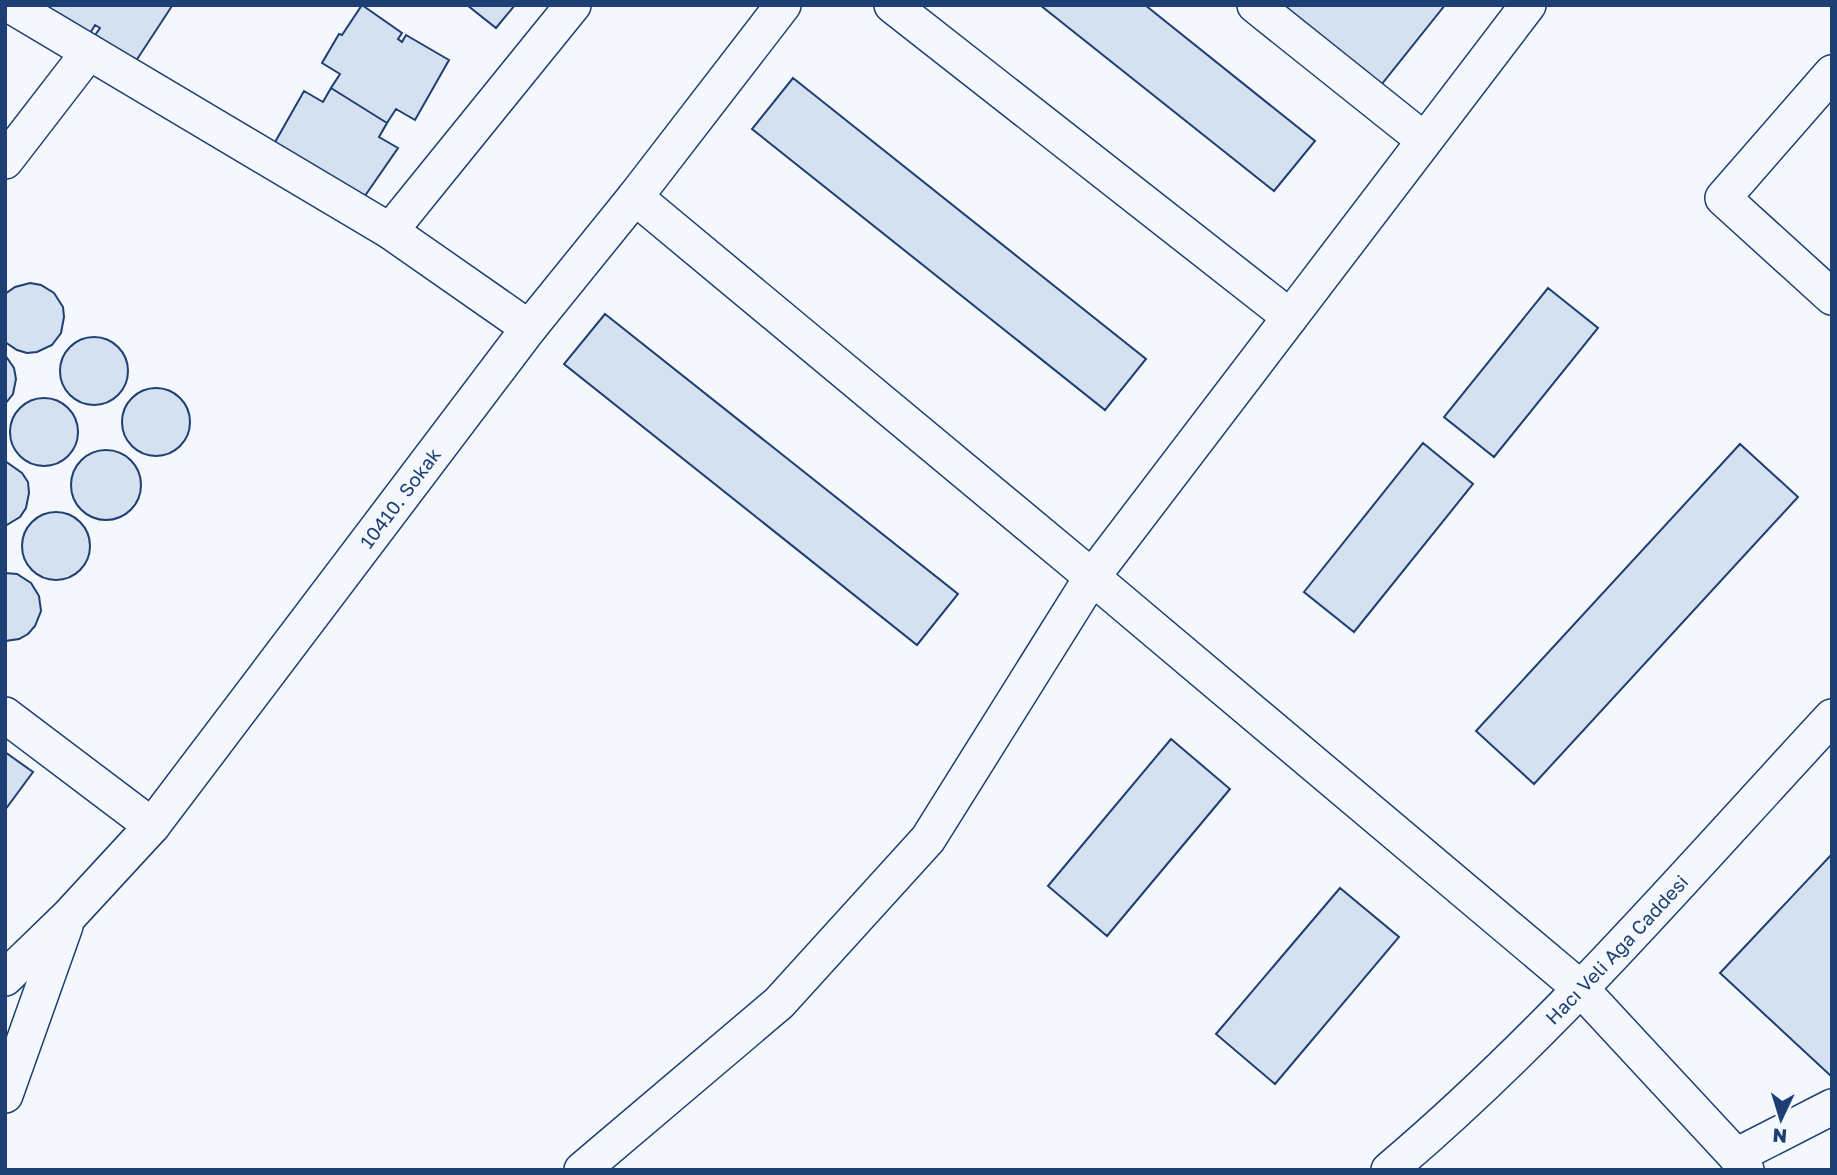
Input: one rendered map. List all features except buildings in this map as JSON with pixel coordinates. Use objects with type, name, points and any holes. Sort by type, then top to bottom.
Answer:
[{"type":"street","points":[[10,5],[390,231],[529,328]]},
{"type":"street","points":[[390,231],[573,5]]},
{"type":"street","name":"10410. Sokak","points":[[5,978],[69,916],[152,826],[529,328],[635,197],[783,5]]},
{"type":"street","points":[[892,5],[1290,317]]},
{"type":"street","points":[[1255,5],[1424,140]]},
{"type":"street","points":[[582,1170],[779,1003],[928,839],[1092,577],[1528,5]]},
{"type":"street","points":[[5,161],[89,52]]},
{"type":"street","points":[[1832,73],[1723,198],[1832,297]]},
{"type":"street","points":[[635,197],[1580,988],[1741,1163],[1832,1107]]},
{"type":"street","points":[[5,715],[152,826]]},
{"type":"street","name":"Hacı Veli Ağa Caddesi","points":[[1389,1170],[1452,1117],[1580,988],[1832,717]]},
{"type":"street","points":[[5,1095],[69,916]]}]
